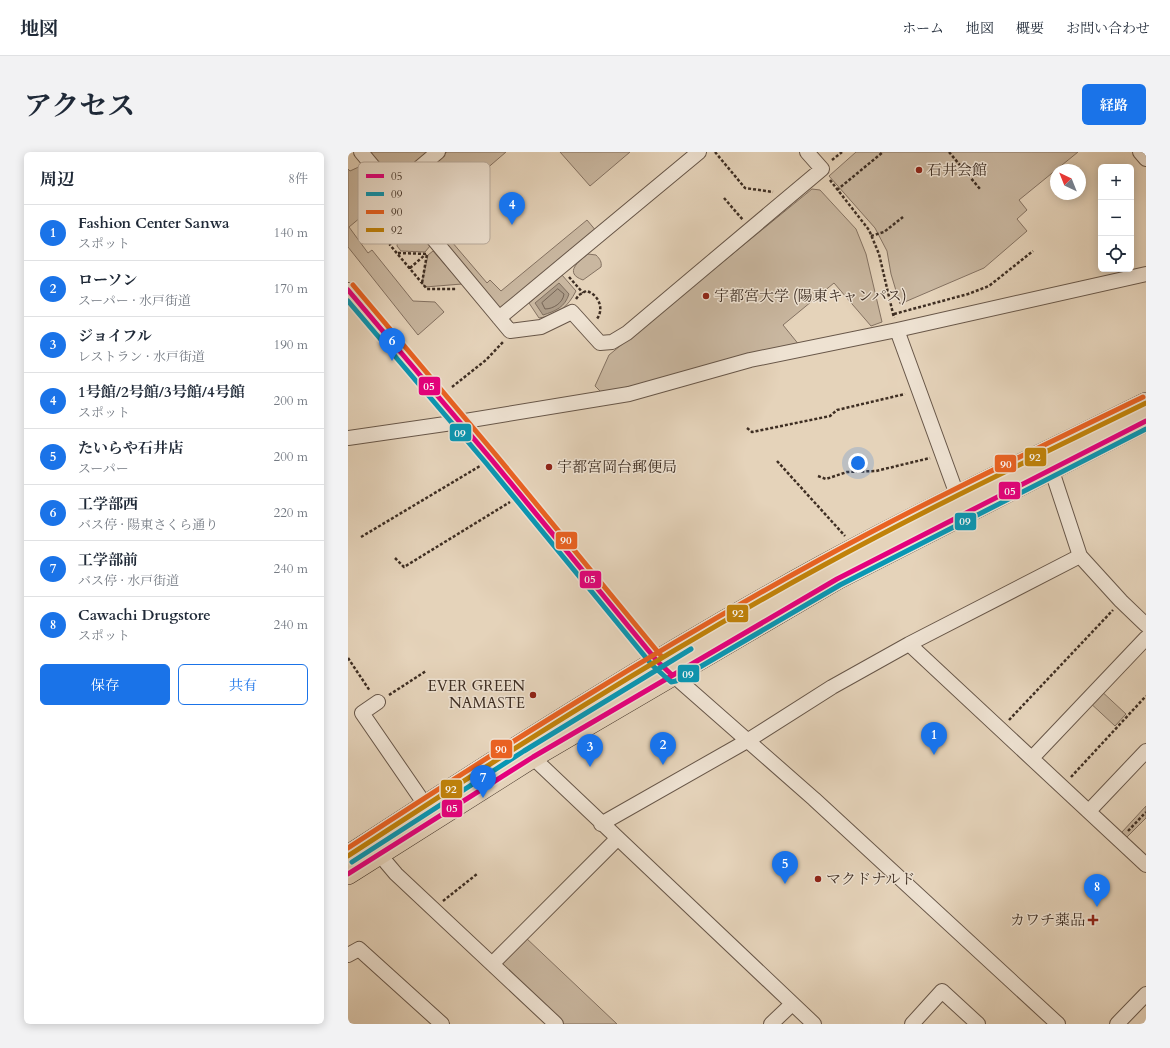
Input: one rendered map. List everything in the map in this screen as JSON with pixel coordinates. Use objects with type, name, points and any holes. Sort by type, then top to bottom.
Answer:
[{"type":"highway","points":[[348,856],[374,849],[526,751],[657,661],[754,604],[856,548],[960,504],[1048,460],[1146,403]]},
{"type":"highway","points":[[1048,460],[1146,420]]},
{"type":"highway","points":[[348,874],[374,849],[426,806],[526,751],[672,675],[837,579],[960,504]]},
{"type":"street","points":[[361,152],[369,162]]},
{"type":"street","points":[[428,162],[438,152]]},
{"type":"street","points":[[499,318],[699,152]]},
{"type":"street","points":[[438,244],[510,331],[541,326],[571,312],[600,343],[612,342],[627,333],[822,169],[807,152]]},
{"type":"street","points":[[1140,152],[1146,159]]},
{"type":"street","points":[[348,438],[459,422],[629,394],[750,360],[897,330],[1146,274]]},
{"type":"street","points":[[348,291],[491,459],[657,661],[814,799],[1058,1024]]},
{"type":"street","points":[[897,330],[960,504]]},
{"type":"street","points":[[1048,460],[1080,556],[1121,601],[1146,625]]},
{"type":"street","points":[[601,824],[747,741],[832,687],[909,644],[1080,556]]},
{"type":"street","points":[[1032,758],[1146,638]]},
{"type":"street","points":[[909,644],[1146,864]]},
{"type":"street","points":[[378,702],[362,713],[426,806]]},
{"type":"street","points":[[526,751],[601,824],[814,1024]]},
{"type":"street","points":[[1089,811],[1146,751]]},
{"type":"street","points":[[492,964],[617,839]]},
{"type":"street","points":[[374,849],[396,874],[556,1024]]},
{"type":"street","points":[[348,955],[359,949],[442,1024]]},
{"type":"street","points":[[912,1024],[942,991],[978,1024]]},
{"type":"street","points":[[1117,1024],[1146,994]]},
{"type":"street","points":[[771,1024],[792,1004]]},
{"type":"path","points":[[715,152],[745,188],[791,194]]},
{"type":"path","points":[[837,190],[883,152]]},
{"type":"path","points":[[949,152],[980,189]]},
{"type":"path","points":[[822,169],[869,230],[879,254],[897,330]]},
{"type":"path","points":[[724,198],[751,229]]},
{"type":"path","points":[[871,236],[884,232],[904,216]]},
{"type":"path","points":[[390,244],[427,289],[476,290]]},
{"type":"path","points":[[410,268],[438,244]]},
{"type":"path","points":[[894,314],[968,294],[989,286],[1034,251]]},
{"type":"path","points":[[398,253],[427,254]]},
{"type":"path","points":[[422,283],[427,254]]},
{"type":"path","points":[[560,268],[583,293]]},
{"type":"path","points":[[571,312],[579,295],[586,291],[592,292],[599,300],[601,310],[599,317],[588,330]]},
{"type":"path","points":[[452,387],[493,352],[502,343],[510,331]]},
{"type":"path","points":[[747,428],[752,432],[830,416],[837,410],[919,391]]},
{"type":"path","points":[[818,476],[826,479],[847,472],[876,471],[942,455]]},
{"type":"path","points":[[361,537],[491,459]]},
{"type":"path","points":[[777,461],[856,548]]},
{"type":"path","points":[[395,558],[404,567],[521,496]]},
{"type":"path","points":[[1001,729],[1121,601]]},
{"type":"path","points":[[348,658],[378,702],[426,672]]},
{"type":"path","points":[[1062,786],[1146,696]]},
{"type":"path","points":[[1119,840],[1146,812]]},
{"type":"path","points":[[433,908],[477,874]]},
{"type":"shaded area","points":[[369,152],[430,152],[418,162],[377,162]]},
{"type":"shaded area","points":[[447,152],[506,152],[490,166],[490,162],[435,162]]},
{"type":"shaded area","points":[[560,152],[630,152],[590,186]]},
{"type":"shaded area","points":[[856,152],[1078,152],[1063,164],[1050,164],[1050,175],[1019,200],[1027,210],[1017,219],[1027,231],[984,268],[900,304],[891,274],[887,251],[875,228],[829,176]]},
{"type":"shaded area","points":[[358,167],[358,220],[349,227],[358,239],[358,244],[361,244],[368,253],[372,250],[413,301],[435,302],[444,312],[418,335],[348,247],[348,169],[350,171]]},
{"type":"shaded area","points":[[812,189],[820,190],[856,229],[866,254],[882,322],[871,326],[834,283],[783,325],[800,346],[602,393],[595,386],[609,355]]},
{"type":"shaded area","points":[[587,220],[597,232],[505,310],[498,308],[445,244],[454,244],[487,283],[490,280],[501,291]]},
{"type":"shaded area","points":[[397,244],[428,244],[430,246],[425,252],[401,251],[397,246]]},
{"type":"shaded area","points":[[433,251],[462,284],[425,287],[422,283],[428,255]]},
{"type":"shaded area","points":[[588,254],[596,255],[599,258],[601,267],[583,280],[577,277],[573,271],[577,263]]},
{"type":"shaded area","points":[[562,275],[576,291],[573,297],[566,306],[557,313],[539,318],[529,303]]},
{"type":"shaded area","points":[[1098,688],[1126,714],[1115,726],[1087,700]]},
{"type":"shaded area","points":[[1146,806],[1146,818],[1127,837],[1122,832]]},
{"type":"shaded area","points":[[525,937],[617,1024],[556,1024],[499,963]]},
{"type":"water","points":[[559,283],[569,294],[565,302],[559,308],[543,315],[535,303]]},
{"type":"transit line","name":"90","points":[[353,285],[496,455],[662,657]]},
{"type":"transit line","name":"05","points":[[348,290],[491,459],[657,661],[672,675]]},
{"type":"transit line","name":"09","points":[[348,301],[486,463],[652,665],[671,682],[676,681],[840,585],[1146,429]]},
{"type":"transit line","name":"90","points":[[348,848],[580,700],[699,628],[819,560],[899,518],[1143,397]]},
{"type":"transit line","name":"92","points":[[348,856],[583,706],[763,599],[824,565],[984,482],[1146,403]]},
{"type":"transit line","name":"05","points":[[348,874],[533,757],[837,579],[1146,421]]},
{"type":"transit line","name":"09","points":[[352,862],[524,751],[691,649]]},
{"type":"place","name":"石井会館","points":[[919,170]]},
{"type":"place","name":"1号館/2号館/3号館/4号館","points":[[512,225]]},
{"type":"place","name":"宇都宮大学 (陽東キャンパス)","points":[[706,296]]},
{"type":"place","name":"工学部西","points":[[392,361]]},
{"type":"place","name":"宇都宮岡台郵便局","points":[[549,467]]},
{"type":"place","name":"EVER GREEN NAMASTE","points":[[533,695]]},
{"type":"place","name":"Fashion Center Sanwa","points":[[934,755]]},
{"type":"place","name":"ローソン","points":[[663,765]]},
{"type":"place","name":"ジョイフル","points":[[590,767]]},
{"type":"place","name":"工学部前","points":[[483,798]]},
{"type":"place","name":"マクドナルド","points":[[818,879]]},
{"type":"place","name":"たいらや石井店","points":[[785,884]]},
{"type":"place","name":"Cawachi Drugstore","points":[[1097,907]]},
{"type":"place","name":"カワチ薬品","points":[[1093,920]]}]
